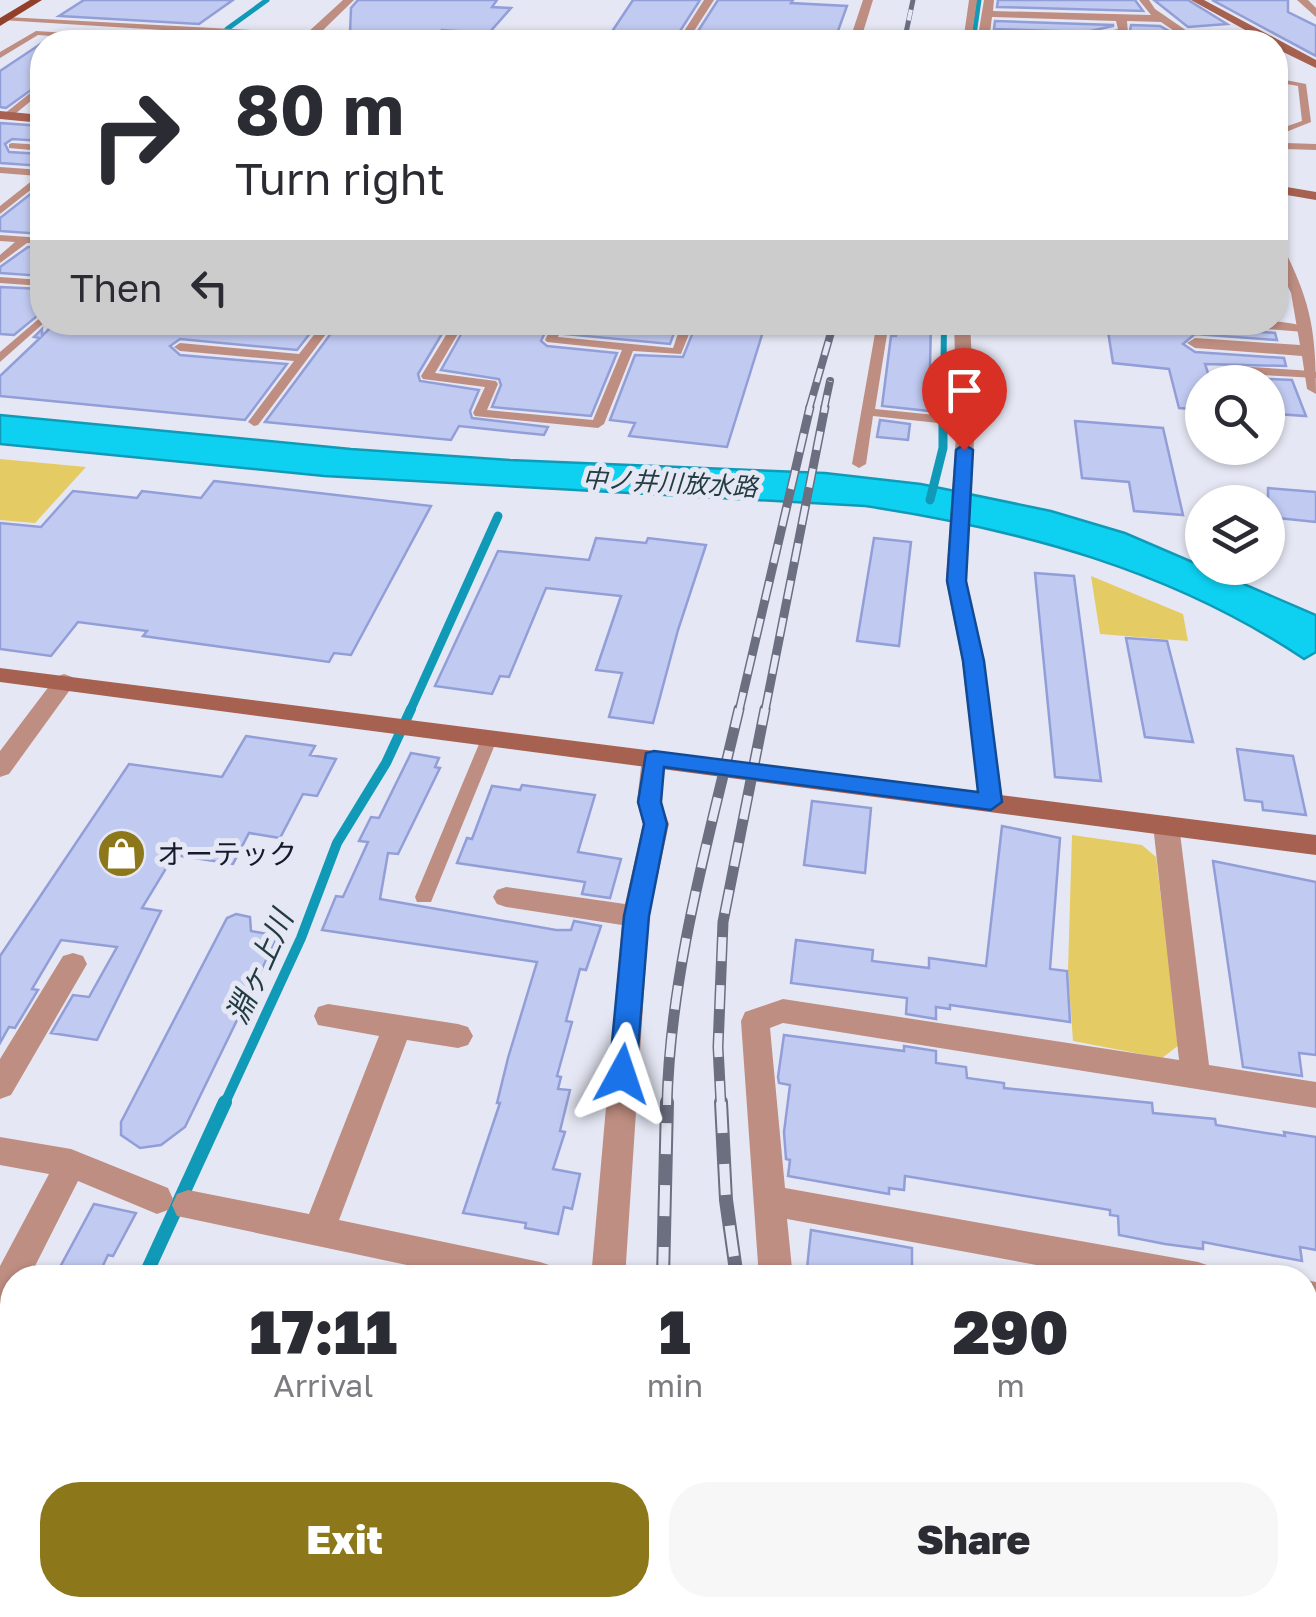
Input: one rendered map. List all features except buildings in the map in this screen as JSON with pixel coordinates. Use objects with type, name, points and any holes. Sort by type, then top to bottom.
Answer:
[{"type":"main road","points":[[3,22],[38,0]]},
{"type":"street","points":[[316,30],[349,0]]},
{"type":"street","points":[[690,30],[709,0]]},
{"type":"street","points":[[858,30],[868,0]]},
{"type":"street","points":[[1144,0],[1161,19],[1179,30]]},
{"type":"street","points":[[1196,0],[1251,30]]},
{"type":"street","points":[[1302,0],[1316,14]]},
{"type":"street","points":[[988,7],[1161,19]]},
{"type":"street","points":[[1120,18],[1124,30]]},
{"type":"street","points":[[3,22],[178,30]]},
{"type":"street","points":[[1288,50],[1316,65]]},
{"type":"street","points":[[3,116],[30,118]]},
{"type":"street","points":[[1288,191],[1316,196]]},
{"type":"street","points":[[1288,268],[1314,382]]},
{"type":"street","points":[[963,335],[966,422],[956,581],[974,661],[991,802]]},
{"type":"street","points":[[1194,343],[1307,351]]},
{"type":"street","points":[[0,674],[1316,845]]},
{"type":"street","points":[[0,768],[64,682]]},
{"type":"street","points":[[609,1265],[636,916],[656,824],[649,802],[654,758]]},
{"type":"street","points":[[1166,825],[1196,1077]]},
{"type":"street","points":[[506,897],[636,916]]},
{"type":"street","points":[[0,1086],[73,964]]},
{"type":"street","points":[[775,1265],[756,1021],[782,1010],[1316,1095]]},
{"type":"street","points":[[328,1016],[458,1036]]},
{"type":"street","points":[[320,1230],[397,1028]]},
{"type":"street","points":[[0,1151],[71,1162],[173,1202],[320,1230],[432,1265]]},
{"type":"street","points":[[18,1265],[71,1162]]},
{"type":"street","points":[[768,1200],[1126,1265]]},
{"type":"lane","points":[[968,30],[973,0]]},
{"type":"lane","points":[[0,56],[30,38]]},
{"type":"lane","points":[[1288,82],[1316,85]]},
{"type":"lane","points":[[1302,84],[1311,125]]},
{"type":"lane","points":[[3,116],[30,97]]},
{"type":"lane","points":[[0,101],[30,102]]},
{"type":"lane","points":[[12,146],[30,147]]},
{"type":"lane","points":[[1288,149],[1316,148]]},
{"type":"lane","points":[[0,170],[30,174]]},
{"type":"lane","points":[[0,211],[30,185]]},
{"type":"lane","points":[[0,238],[30,240]]},
{"type":"lane","points":[[0,260],[24,240]]},
{"type":"lane","points":[[0,280],[30,283]]},
{"type":"lane","points":[[1288,327],[1304,328]]},
{"type":"lane","points":[[0,358],[30,330]]},
{"type":"lane","points":[[254,422],[320,335]]},
{"type":"lane","points":[[452,335],[427,376],[492,384],[479,412],[598,424],[629,347]]},
{"type":"lane","points":[[554,335],[551,340],[677,352],[683,335]]},
{"type":"lane","points":[[858,464],[881,335]]},
{"type":"lane","points":[[180,347],[302,358]]},
{"type":"lane","points":[[1285,378],[1314,382]]},
{"type":"lane","points":[[868,412],[966,422]]},
{"type":"lane","points":[[424,897],[490,737]]},
{"type":"shaded area","points":[[0,459],[86,467],[35,523],[0,520]]},
{"type":"shaded area","points":[[1091,576],[1183,614],[1188,641],[1100,634]]},
{"type":"shaded area","points":[[1072,835],[1142,845],[1156,857],[1179,1045],[1162,1058],[1073,1041],[1068,970]]},
{"type":"water","name":"中ノ井川放水路","points":[[0,415],[351,449],[825,473],[921,484],[1051,511],[1125,533],[1185,559],[1185,585],[1246,585],[1316,615],[1316,652],[1304,659],[1201,601],[1094,558],[981,528],[865,506],[324,476],[0,444]]},
{"type":"waterway","points":[[227,29],[267,0]]},
{"type":"waterway","points":[[975,30],[979,0]]},
{"type":"waterway","points":[[943,409],[944,335]]},
{"type":"waterway","points":[[930,500],[943,448],[943,409]]},
{"type":"waterway","name":"淵ヶ上川","points":[[410,711],[498,516]]},
{"type":"waterway","name":"淵ヶ上川","points":[[224,1105],[301,938],[337,843],[386,763],[411,709]]},
{"type":"waterway","name":"淵ヶ上川","points":[[150,1265],[225,1102]]},
{"type":"railway","points":[[907,30],[913,0]]},
{"type":"railway","points":[[809,409],[830,335]]},
{"type":"railway","points":[[824,409],[830,381]]},
{"type":"railway","points":[[739,711],[810,407]]},
{"type":"railway","points":[[765,711],[825,407]]},
{"type":"railway","points":[[667,1105],[683,955],[739,709]]},
{"type":"railway","points":[[721,1105],[718,1047],[723,922],[765,709]]},
{"type":"railway","points":[[663,1265],[667,1102]]},
{"type":"railway","points":[[721,1102],[726,1200],[735,1265]]},
{"type":"place","name":"オーテック","points":[[122,853]]},
{"type":"route","points":[[622,1074],[636,916],[656,824],[649,802],[654,758],[991,802],[974,661],[956,581],[962,532],[964,450]]}]
